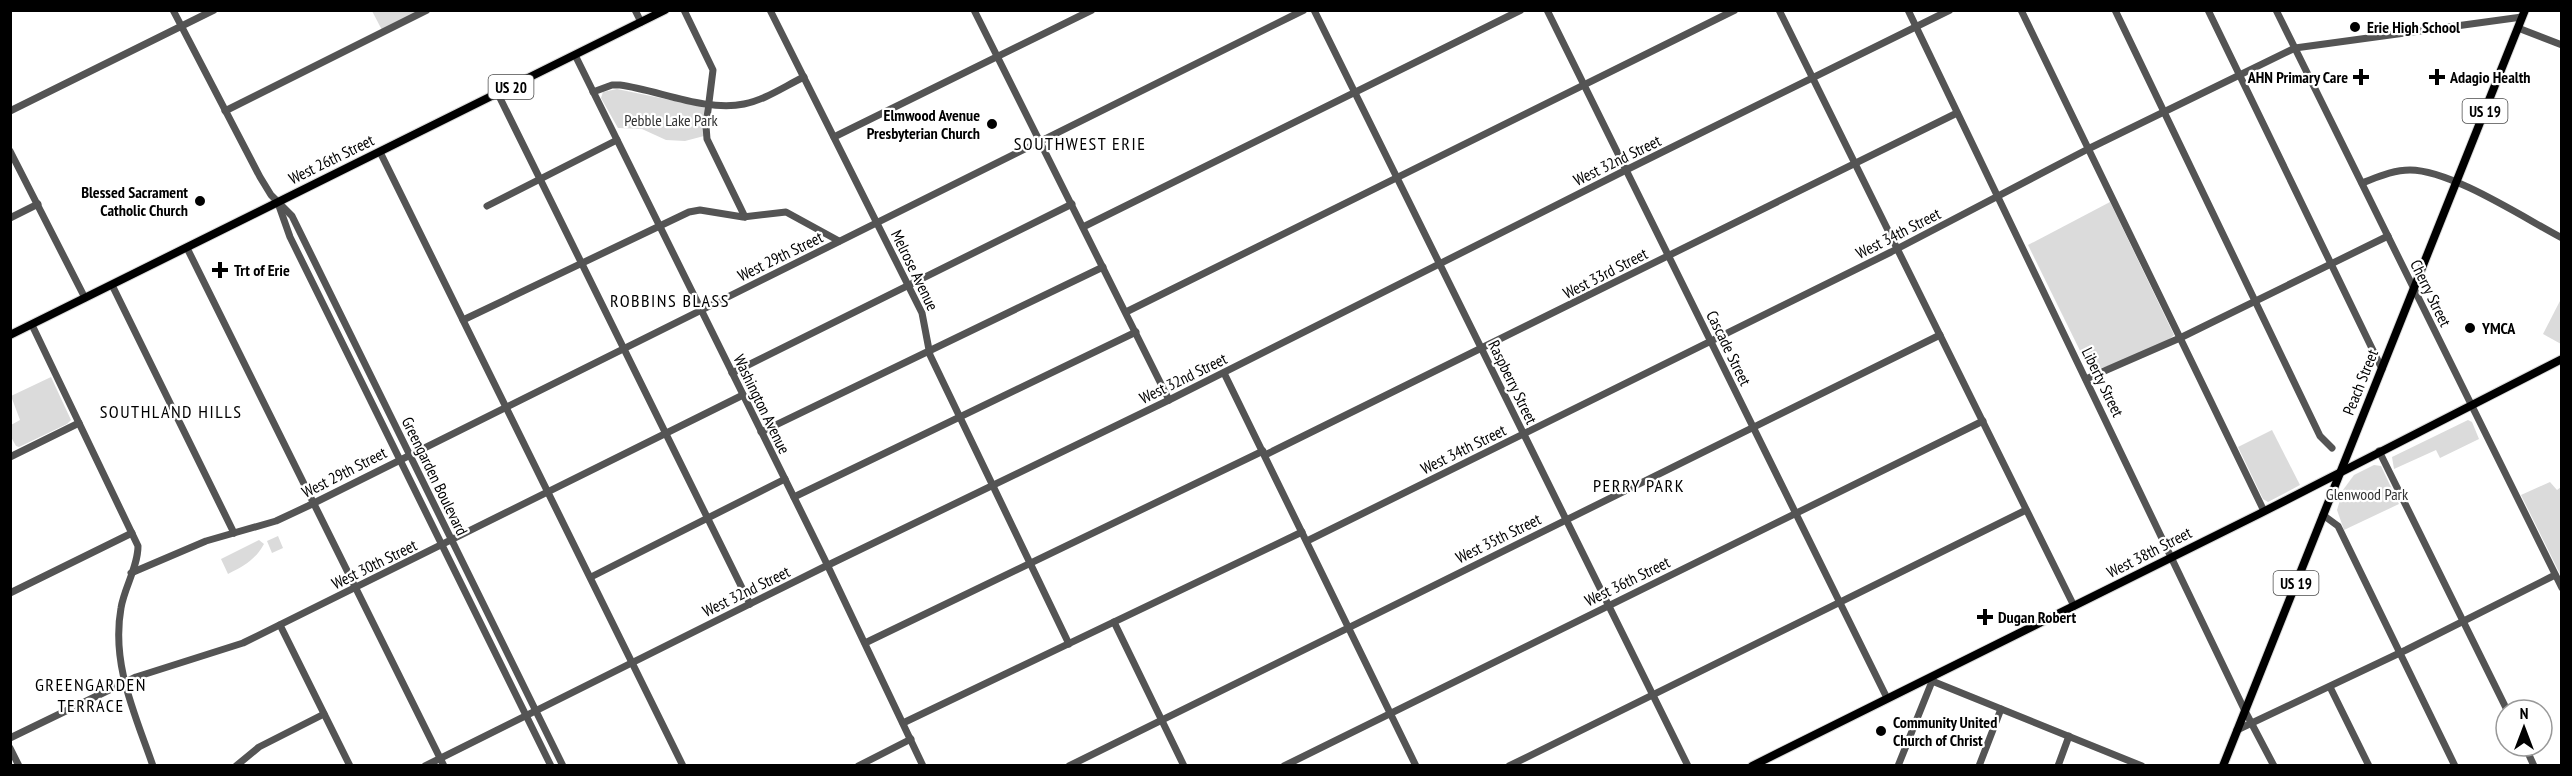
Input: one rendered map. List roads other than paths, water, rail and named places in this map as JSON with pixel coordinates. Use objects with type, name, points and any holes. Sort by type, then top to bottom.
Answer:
[{"type":"main road","name":"West 26th Street","points":[[10,335],[665,10]]},
{"type":"main road","name":"Peach Street","points":[[2223,765],[2523,14]]},
{"type":"main road","name":"West 38th Street","points":[[1752,765],[1887,698],[1933,678],[2560,361]]},
{"type":"street","name":"Greengarden Boulevard","points":[[173,10],[260,177],[278,203],[292,216],[563,765]]},
{"type":"street","points":[[10,111],[214,10]]},
{"type":"street","points":[[225,111],[427,10]]},
{"type":"street","points":[[635,10],[641,22]]},
{"type":"street","points":[[684,10],[713,70],[708,104],[707,139],[745,217]]},
{"type":"street","name":"Melrose Avenue","points":[[770,10],[924,318],[928,351],[1069,644]]},
{"type":"street","points":[[974,10],[1169,400]]},
{"type":"street","points":[[834,138],[1092,10]]},
{"type":"street","name":"West 29th Street","points":[[131,573],[180,551],[276,520],[314,503],[1304,10]]},
{"type":"street","name":"Raspberry Street","points":[[1314,10],[1688,765]]},
{"type":"street","points":[[1083,227],[1521,10]]},
{"type":"street","name":"Cascade Street","points":[[1547,10],[1887,698]]},
{"type":"street","points":[[1126,312],[1735,10]]},
{"type":"street","points":[[1779,10],[2074,606]]},
{"type":"street","name":"Liberty Street","points":[[1908,10],[2245,711],[2274,765]]},
{"type":"street","name":"West 32nd Street","points":[[425,765],[442,762],[526,715],[632,662],[1224,373],[1439,263],[1950,10]]},
{"type":"street","points":[[2021,10],[2264,511]]},
{"type":"street","points":[[2115,10],[2320,436],[2332,448]]},
{"type":"street","points":[[2208,10],[2382,369]]},
{"type":"street","name":"Cherry Street","points":[[2276,10],[2562,588]]},
{"type":"street","name":"West 34th Street","points":[[1307,541],[1897,249],[2163,111],[2295,48],[2523,14]]},
{"type":"street","points":[[2518,28],[2562,45]]},
{"type":"street","name":"Washington Avenue","points":[[575,55],[794,497],[923,765]]},
{"type":"street","points":[[593,92],[608,86],[620,85],[726,106],[746,104],[804,77]]},
{"type":"street","points":[[498,94],[750,604]]},
{"type":"street","name":"West 33rd Street","points":[[865,643],[1482,349],[1957,113]]},
{"type":"street","points":[[487,206],[617,140]]},
{"type":"street","points":[[10,151],[85,298]]},
{"type":"street","points":[[380,152],[683,765]]},
{"type":"street","points":[[2362,183],[2386,174],[2410,170],[2433,173],[2456,182],[2560,237],[2562,228]]},
{"type":"street","name":"Greengarden Boulevard","points":[[278,203],[286,229],[551,765]]},
{"type":"street","points":[[10,218],[38,204]]},
{"type":"street","points":[[732,373],[1072,204]]},
{"type":"street","points":[[463,320],[680,215],[696,211],[745,217],[786,212],[839,242]]},
{"type":"street","points":[[2086,379],[2180,338],[2388,236]]},
{"type":"street","points":[[187,248],[442,762]]},
{"type":"street","points":[[761,432],[1103,267]]},
{"type":"street","points":[[112,285],[234,533]]},
{"type":"street","points":[[32,325],[138,549],[123,598],[118,649],[123,683],[153,765]]},
{"type":"street","points":[[794,497],[1136,332]]},
{"type":"street","name":"West 35th Street","points":[[1069,765],[1940,335]]},
{"type":"street","points":[[1224,373],[1416,765]]},
{"type":"street","name":"West 30th Street","points":[[10,738],[123,683],[153,671],[229,649],[549,493],[743,394]]},
{"type":"street","name":"West 36th Street","points":[[1284,765],[1983,421]]},
{"type":"street","points":[[10,457],[79,423]]},
{"type":"street","points":[[2379,452],[2500,698]]},
{"type":"street","points":[[591,577],[785,479]]},
{"type":"street","points":[[1509,765],[2026,510]]},
{"type":"street","points":[[2323,514],[2338,526],[2455,765]]},
{"type":"street","points":[[903,723],[1302,532]]},
{"type":"street","points":[[10,593],[132,533]]},
{"type":"street","points":[[2237,730],[2400,653],[2555,575]]},
{"type":"street","points":[[1114,622],[1185,765]]},
{"type":"street","points":[[280,625],[350,765]]},
{"type":"street","points":[[1898,765],[1933,678],[2001,709],[2138,765]]},
{"type":"street","points":[[2330,687],[2369,765]]},
{"type":"street","points":[[1979,765],[2001,709]]},
{"type":"street","points":[[237,765],[259,747],[324,714]]},
{"type":"street","points":[[2058,765],[2069,736]]},
{"type":"street","points":[[858,765],[911,739]]},
{"type":"street","points":[[10,748],[19,765]]},
{"type":"place","name":"Erie High School","points":[[2355,27]]},
{"type":"place","name":"AHN Primary Care","points":[[2361,77]]},
{"type":"place","name":"Adagio Health","points":[[2437,77]]},
{"type":"place","name":"Elmwood Avenue Presbyterian Church","points":[[992,124]]},
{"type":"place","name":"Blessed Sacrament Catholic Church","points":[[200,201]]},
{"type":"place","name":"Trt of Erie","points":[[220,270]]},
{"type":"place","name":"YMCA","points":[[2470,328]]},
{"type":"place","name":"Dugan Robert","points":[[1985,617]]},
{"type":"place","name":"Community United Church of Christ","points":[[1881,731]]},
{"type":"district","name":"SOUTHWEST ERIE","points":[[1080,143]]},
{"type":"district","name":"ROBBINS BLASS","points":[[670,300]]},
{"type":"district","name":"SOUTHLAND HILLS","points":[[171,411]]},
{"type":"district","name":"PERRY PARK","points":[[1639,485]]},
{"type":"district","name":"GREENGARDEN TERRACE","points":[[91,694]]},
{"type":"park label","name":"Pebble Lake Park","points":[[671,120]]},
{"type":"park label","name":"Glenwood Park","points":[[2367,494]]}]
